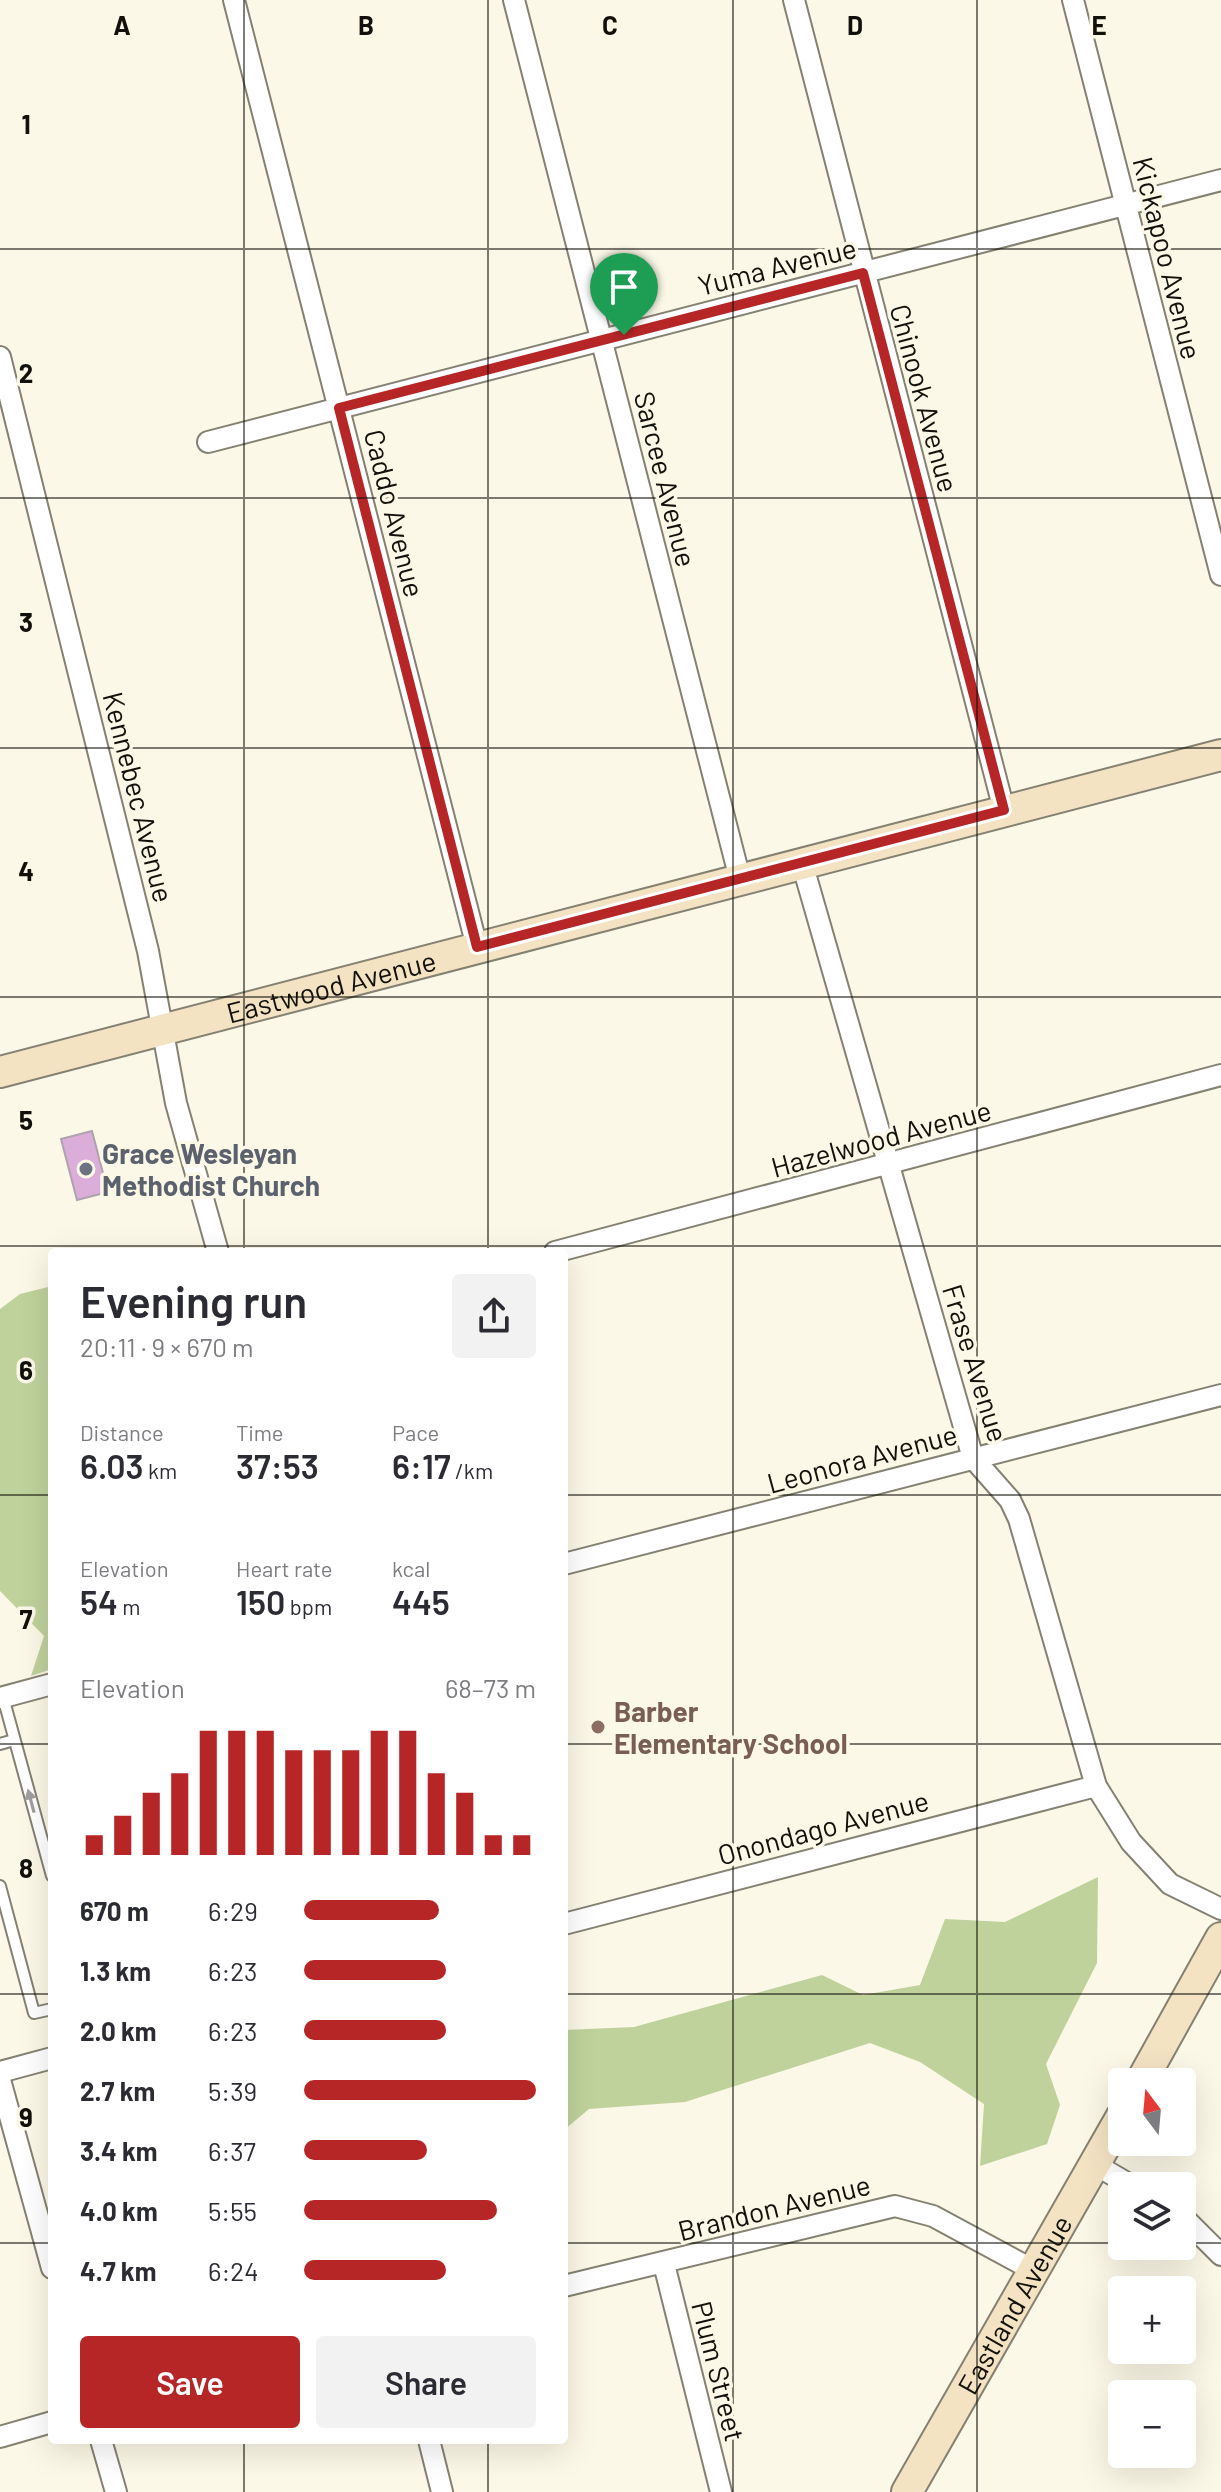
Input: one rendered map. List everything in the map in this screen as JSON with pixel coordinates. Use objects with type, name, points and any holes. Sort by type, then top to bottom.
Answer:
[{"type":"street","name":"Caddo Avenue","points":[[234,0],[477,947]]},
{"type":"street","name":"Sarcee Avenue","points":[[514,0],[740,879]]},
{"type":"street","name":"Chinook Avenue","points":[[794,0],[1004,810]]},
{"type":"street","name":"Kickapoo Avenue","points":[[1073,0],[1221,575]]},
{"type":"street","name":"Yuma Avenue","points":[[208,442],[1221,180]]},
{"type":"street","name":"Kennebec Avenue","points":[[0,357],[148,951],[176,1103],[217,1248]]},
{"type":"street","name":"Eastwood Avenue","points":[[0,1072],[1221,755]]},
{"type":"street","name":"Frase Avenue","points":[[802,863],[973,1458],[1010,1500],[1019,1519],[1096,1786],[1131,1842],[1170,1884],[1221,1909]]},
{"type":"street","name":"Hazelwood Avenue","points":[[568,1249],[1221,1075]]},
{"type":"street","name":"Leonora Avenue","points":[[568,1563],[1221,1395]]},
{"type":"street","points":[[1,1697],[48,1685]]},
{"type":"street","name":"Onondago Avenue","points":[[568,1923],[1096,1786]]},
{"type":"street","points":[[1149,2068],[1221,1938]]},
{"type":"street","points":[[0,2072],[48,2059]]},
{"type":"street","points":[[0,2080],[48,2254]]},
{"type":"street","name":"Eastland Avenue","points":[[907,2492],[1108,2142]]},
{"type":"street","points":[[1096,2165],[1108,2172]]},
{"type":"street","name":"Brandon Avenue","points":[[568,2285],[895,2206],[933,2216],[1033,2270]]},
{"type":"street","points":[[1196,2230],[1221,2255]]},
{"type":"street","name":"Plum Street","points":[[664,2264],[721,2492]]},
{"type":"street","points":[[0,2437],[48,2423]]},
{"type":"street","points":[[102,2444],[116,2492]]},
{"type":"street","points":[[430,2444],[442,2492]]},
{"type":"lane","points":[[1,1697],[48,1862]]},
{"type":"lane","points":[[0,1744],[14,1740]]},
{"type":"lane","points":[[0,1888],[34,2013],[48,2010]]},
{"type":"green space","points":[[48,1287],[48,1670],[31,1676],[44,1636],[0,1591],[0,1309],[20,1294]]},
{"type":"green space","points":[[1098,1877],[1097,1963],[1046,2064],[1060,2105],[1047,2144],[980,2166],[984,2104],[920,2062],[870,2043],[685,2102],[589,2109],[568,2127],[568,2030],[634,2027],[822,1975],[863,1995],[920,1985],[945,1919],[1005,1922]]},
{"type":"building","points":[[92,1131],[108,1192],[77,1200],[61,1139]]},
{"type":"place","name":"Grace Wesleyan Methodist Church","points":[[86,1169]]},
{"type":"place","name":"Barber Elementary School","points":[[598,1727]]},
{"type":"route","points":[[863,273],[1004,810],[477,947],[339,408],[624,335],[863,273]]}]
